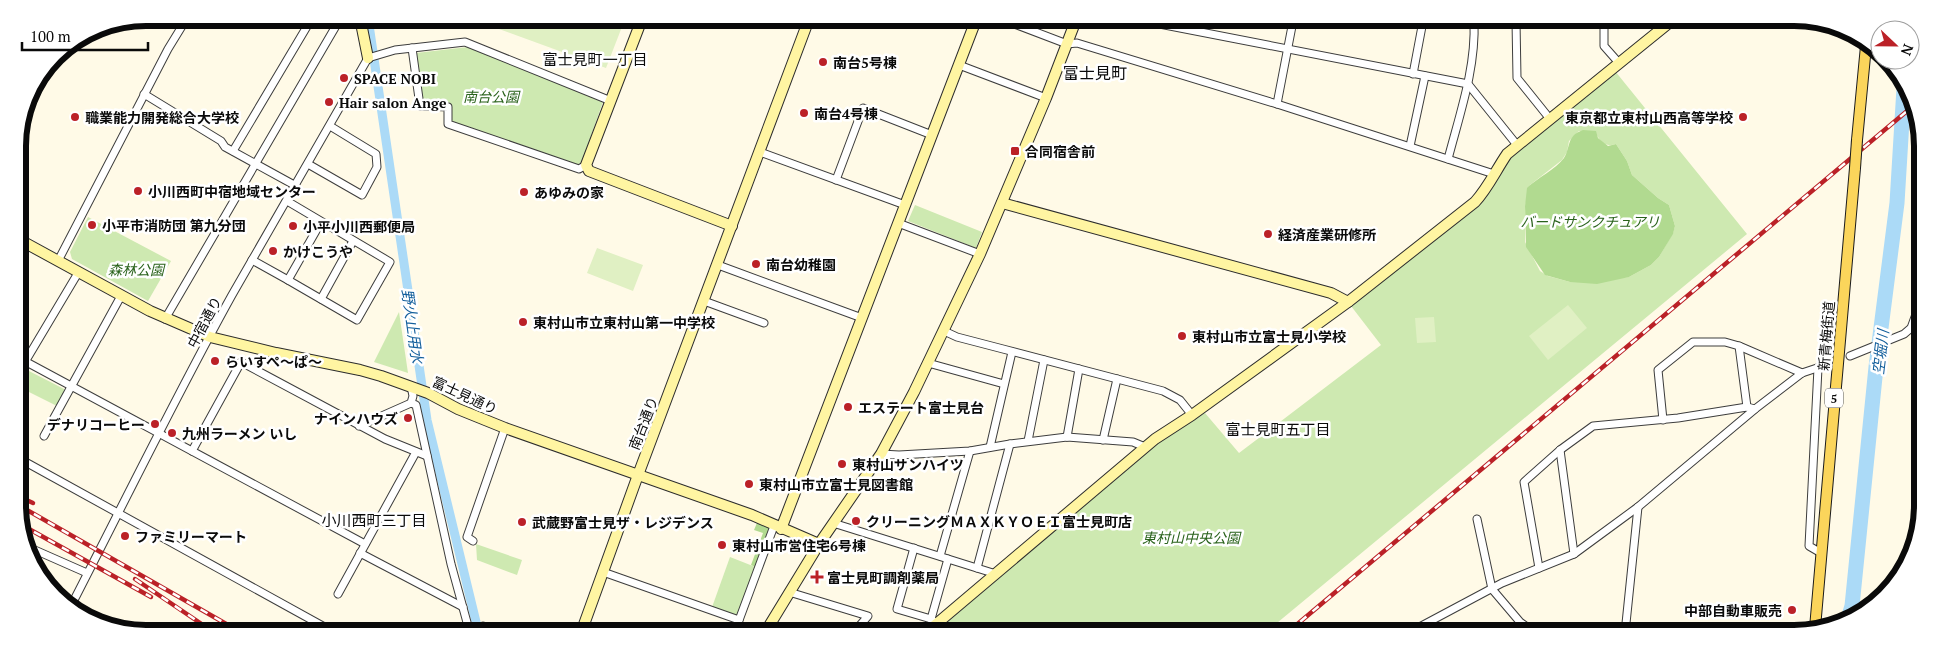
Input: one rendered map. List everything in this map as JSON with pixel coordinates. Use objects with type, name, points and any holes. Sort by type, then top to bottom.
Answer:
[{"type":"main road","name":"新青梅街道","points":[[1815,622],[1866,50]]},
{"type":"street","points":[[58,261],[144,94],[182,26]]},
{"type":"street","points":[[233,151],[307,26]]},
{"type":"street","points":[[165,319],[336,26]]},
{"type":"street","points":[[362,26],[369,57],[412,48],[465,42],[611,101]]},
{"type":"street","points":[[412,48],[420,106],[448,108],[448,124],[579,169],[586,165],[639,26]]},
{"type":"street","name":"南台通り","points":[[584,625],[806,26]]},
{"type":"street","points":[[737,625],[862,318],[974,26]]},
{"type":"street","points":[[1020,26],[1067,44],[1077,43],[1278,104],[1494,174]]},
{"type":"street","points":[[770,625],[819,544],[881,454],[928,363],[980,254],[1046,98],[1074,26]]},
{"type":"street","points":[[1189,26],[1287,49],[1468,84],[1518,145]]},
{"type":"street","points":[[1278,104],[1292,26]]},
{"type":"street","points":[[1414,74],[1422,26]]},
{"type":"street","points":[[1448,158],[1468,84],[1475,45],[1474,26]]},
{"type":"street","points":[[1516,26],[1517,78],[1550,119]]},
{"type":"street","points":[[1604,26],[1604,46],[1619,63]]},
{"type":"street","points":[[932,625],[996,574],[1155,438],[1192,416],[1348,302],[1475,202],[1484,193],[1507,154],[1665,26]]},
{"type":"street","name":"中宿通り","points":[[74,601],[117,512],[210,337],[252,260],[369,57]]},
{"type":"street","points":[[958,65],[1046,98]]},
{"type":"street","points":[[1410,146],[1425,76]]},
{"type":"street","points":[[144,94],[213,136],[233,151],[296,186]]},
{"type":"street","points":[[836,180],[863,108],[932,134]]},
{"type":"street","points":[[308,164],[362,195],[377,167],[376,154],[330,126]]},
{"type":"street","points":[[760,152],[905,206]]},
{"type":"street","points":[[586,165],[589,170],[732,226]]},
{"type":"street","points":[[252,260],[357,320],[390,262],[287,201]]},
{"type":"street","points":[[1002,203],[1331,293],[1348,302]]},
{"type":"street","points":[[288,280],[321,222]]},
{"type":"street","points":[[898,223],[980,254]]},
{"type":"street","points":[[321,299],[353,241]]},
{"type":"street","name":"富士見通り","points":[[27,243],[78,273],[165,319],[210,337],[360,370],[414,387],[458,410],[752,515],[819,544]]},
{"type":"street","points":[[718,265],[862,318]]},
{"type":"street","points":[[26,353],[78,273]]},
{"type":"street","points":[[44,436],[121,296]]},
{"type":"street","points":[[704,301],[764,323]]},
{"type":"street","points":[[1850,356],[1902,336],[1911,328],[1914,320]]},
{"type":"street","points":[[944,331],[1012,352],[1164,391],[1180,400],[1192,416]]},
{"type":"street","points":[[1663,420],[1658,370],[1693,342],[1725,342],[1739,346],[1802,373]]},
{"type":"street","points":[[1739,346],[1747,407]]},
{"type":"street","points":[[990,447],[1012,352]]},
{"type":"street","points":[[1028,441],[1044,360]]},
{"type":"street","points":[[26,362],[365,544]]},
{"type":"street","points":[[192,451],[241,362],[384,439],[427,456]]},
{"type":"street","points":[[928,363],[1004,384]]},
{"type":"street","points":[[1424,624],[1492,588],[1574,554],[1638,507],[1755,409],[1802,373],[1826,365]]},
{"type":"street","points":[[1818,368],[1809,546],[1821,553]]},
{"type":"street","points":[[1067,438],[1080,369]]},
{"type":"street","points":[[1103,440],[1117,378]]},
{"type":"street","points":[[359,426],[411,402],[414,387]]},
{"type":"street","points":[[411,402],[416,405],[451,564],[468,625]]},
{"type":"street","points":[[1539,568],[1524,482],[1560,450],[1593,426],[1663,420],[1747,407],[1755,409]]},
{"type":"street","points":[[473,541],[467,537],[505,428]]},
{"type":"street","points":[[881,454],[970,451],[1028,441],[1067,438],[1133,442],[1145,448]]},
{"type":"street","points":[[977,568],[1010,444]]},
{"type":"street","points":[[1560,450],[1574,554]]},
{"type":"street","points":[[934,621],[944,557],[970,451]]},
{"type":"street","points":[[338,594],[416,452]]},
{"type":"street","points":[[26,462],[321,625]]},
{"type":"street","points":[[1626,624],[1638,507]]},
{"type":"street","points":[[1477,519],[1492,588],[1523,624]]},
{"type":"street","points":[[833,523],[996,574]]},
{"type":"street","points":[[914,548],[897,609],[934,621]]},
{"type":"street","points":[[34,549],[88,573]]},
{"type":"street","points":[[360,553],[463,607]]},
{"type":"street","points":[[603,572],[739,620]]},
{"type":"street","points":[[789,592],[868,616],[861,625]]},
{"type":"green space","points":[[491,26],[622,26],[606,68]]},
{"type":"green space","name":"南台公園","points":[[468,47],[603,102],[582,161],[578,165],[452,122],[452,105],[423,103],[416,53]]},
{"type":"green space","name":"東村山中央公園","points":[[1615,71],[1747,234],[1275,624],[944,625],[1162,437],[1205,413],[1239,453],[1381,345],[1351,306],[1472,210],[1509,156]],"holes":[[[1579,131],[1595,131],[1603,143],[1609,145],[1616,144],[1627,161],[1632,175],[1669,205],[1675,226],[1673,233],[1659,257],[1651,265],[1629,277],[1570,282],[1548,276],[1540,271],[1525,242],[1525,206],[1530,185],[1562,160],[1567,152],[1569,141]]]},
{"type":"green space","name":"バードサンクチュアリ","points":[[1583,130],[1596,131],[1598,138],[1608,146],[1616,144],[1627,161],[1632,175],[1669,205],[1675,226],[1673,234],[1659,257],[1651,265],[1629,277],[1597,284],[1570,282],[1545,275],[1526,247],[1525,206],[1527,188],[1561,162],[1571,139]]},
{"type":"green space","points":[[915,205],[982,232],[976,248],[908,221]]},
{"type":"green space","name":"森林公園","points":[[88,217],[171,261],[148,301],[72,259],[70,252]]},
{"type":"green space","points":[[597,248],[643,265],[633,291],[587,273]]},
{"type":"green space","points":[[1568,305],[1587,328],[1548,360],[1529,336]]},
{"type":"green space","points":[[399,312],[408,373],[374,362]]},
{"type":"green space","points":[[1434,317],[1436,342],[1417,343],[1415,318]]},
{"type":"green space","points":[[29,371],[66,390],[57,406],[26,391],[26,377]]},
{"type":"green space","points":[[759,518],[772,524],[758,568],[751,565],[763,533],[754,530]]},
{"type":"green space","points":[[476,544],[522,560],[517,575],[477,560]]},
{"type":"green space","points":[[730,557],[758,568],[739,620],[711,610]]},
{"type":"waterway","name":"野火止用水","points":[[369,26],[427,420],[477,625]]},
{"type":"waterway","name":"空堀川","points":[[1851,610],[1876,367],[1897,203],[1903,99]]},
{"type":"railway","points":[[1297,624],[1908,110]]},
{"type":"railway","points":[[26,500],[33,503]]},
{"type":"railway","points":[[26,510],[228,625]]},
{"type":"railway","points":[[29,529],[151,597]]},
{"type":"railway","points":[[135,579],[203,625]]},
{"type":"place","name":"南台5号棟","points":[[823,62]]},
{"type":"place","name":"SPACE NOBI","points":[[344,78]]},
{"type":"place","name":"Hair salon Ange","points":[[329,102]]},
{"type":"place","name":"南台4号棟","points":[[804,113]]},
{"type":"place","name":"職業能力開発総合大学校","points":[[75,117]]},
{"type":"place","name":"東京都立東村山西高等学校","points":[[1743,117]]},
{"type":"place","name":"合同宿舎前","points":[[1015,151]]},
{"type":"place","name":"小川西町中宿地域センター","points":[[138,191]]},
{"type":"place","name":"あゆみの家","points":[[524,192]]},
{"type":"place","name":"小平市消防団 第九分団","points":[[92,225]]},
{"type":"place","name":"小平小川西郵便局","points":[[293,226]]},
{"type":"place","name":"経済産業研修所","points":[[1268,234]]},
{"type":"place","name":"かけこうや","points":[[273,251]]},
{"type":"place","name":"南台幼稚園","points":[[756,264]]},
{"type":"place","name":"東村山市立東村山第一中学校","points":[[523,322]]},
{"type":"place","name":"東村山市立富士見小学校","points":[[1182,336]]},
{"type":"place","name":"らいすぺ～ぱ～","points":[[215,361]]},
{"type":"place","name":"エステート富士見台","points":[[848,407]]},
{"type":"place","name":"ナインハウズ","points":[[408,418]]},
{"type":"place","name":"デナリコーヒー","points":[[155,424]]},
{"type":"place","name":"九州ラーメン いし","points":[[172,433]]},
{"type":"place","name":"東村山サンハイツ","points":[[842,464]]},
{"type":"place","name":"東村山市立富士見図書館","points":[[749,484]]},
{"type":"place","name":"クリーニングＭＡＸＫＹＯＥＩ富士見町店","points":[[856,521]]},
{"type":"place","name":"武蔵野富士見ザ・レジデンス","points":[[522,522]]},
{"type":"place","name":"ファミリーマート","points":[[125,536]]},
{"type":"place","name":"東村山市営住宅6号棟","points":[[722,545]]},
{"type":"place","name":"富士見町調剤薬局","points":[[817,577]]},
{"type":"place","name":"中部自動車販売","points":[[1792,610]]},
{"type":"district","name":"富士見町一丁目","points":[[595,59]]},
{"type":"district","name":"富士見町","points":[[1095,73]]},
{"type":"district","name":"富士見町五丁目","points":[[1278,429]]},
{"type":"district","name":"小川西町三丁目","points":[[374,520]]}]
